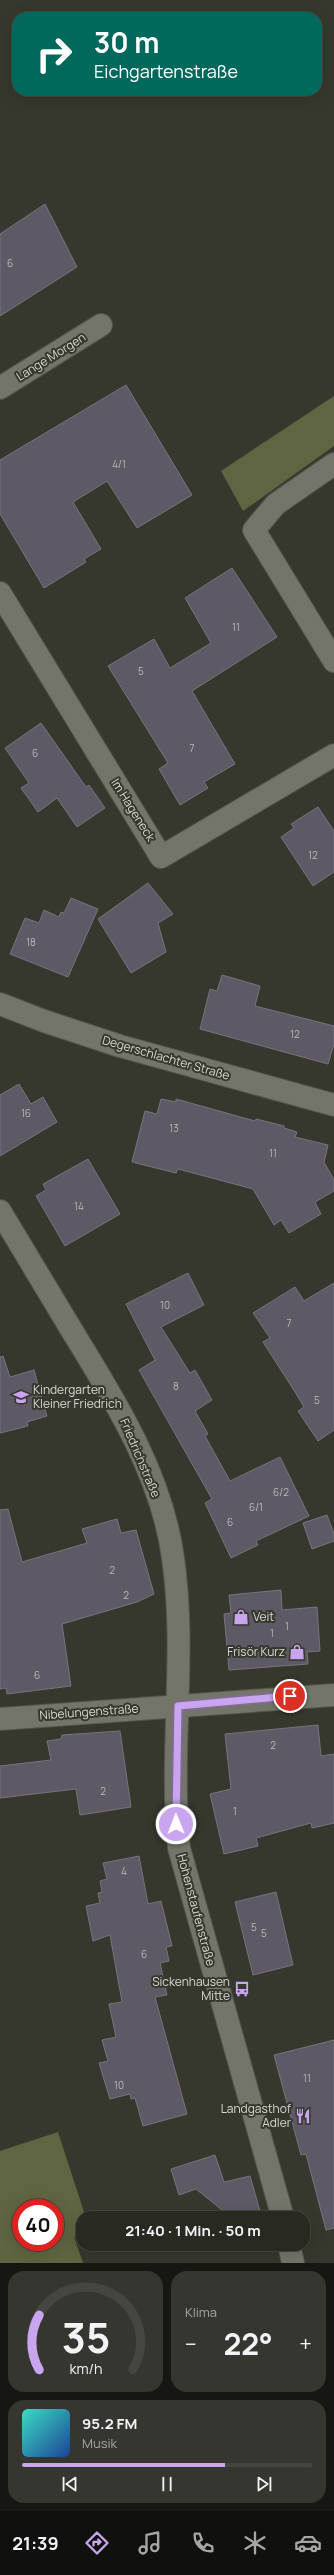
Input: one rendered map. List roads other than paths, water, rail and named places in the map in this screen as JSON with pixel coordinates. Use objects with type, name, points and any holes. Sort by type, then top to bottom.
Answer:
[{"type":"street","name":"Lange Morgen","points":[[0,388],[101,325]]},
{"type":"street","points":[[334,464],[276,504],[254,530],[334,661]]},
{"type":"street","name":"Im Hageneck","points":[[0,593],[161,857],[334,755]]},
{"type":"street","name":"Degerschlachter Straße","points":[[0,1004],[44,1021],[120,1046],[334,1105]]},
{"type":"street","name":"Friedrichstraße","points":[[0,1210],[118,1408],[135,1442],[157,1495],[173,1556],[176,1584],[180,1634],[178,1709]]},
{"type":"street","name":"Nibelungenstraße","points":[[0,1719],[178,1709],[333,1692]]},
{"type":"street","name":"Hohenstaufenstraße","points":[[178,1709],[176,1789],[179,1848],[281,2211]]},
{"type":"street","points":[[290,2251],[293,2263]]},
{"type":"place","name":"Kindergarten Kleiner Friedrich","points":[[21,1397]]},
{"type":"place","name":"Veit","points":[[241,1617]]},
{"type":"place","name":"Frisör Kurz","points":[[297,1652]]},
{"type":"place","name":"Sickenhausen Mitte","points":[[242,1989]]},
{"type":"place","name":"Landgasthof Adler","points":[[303,2116]]}]
